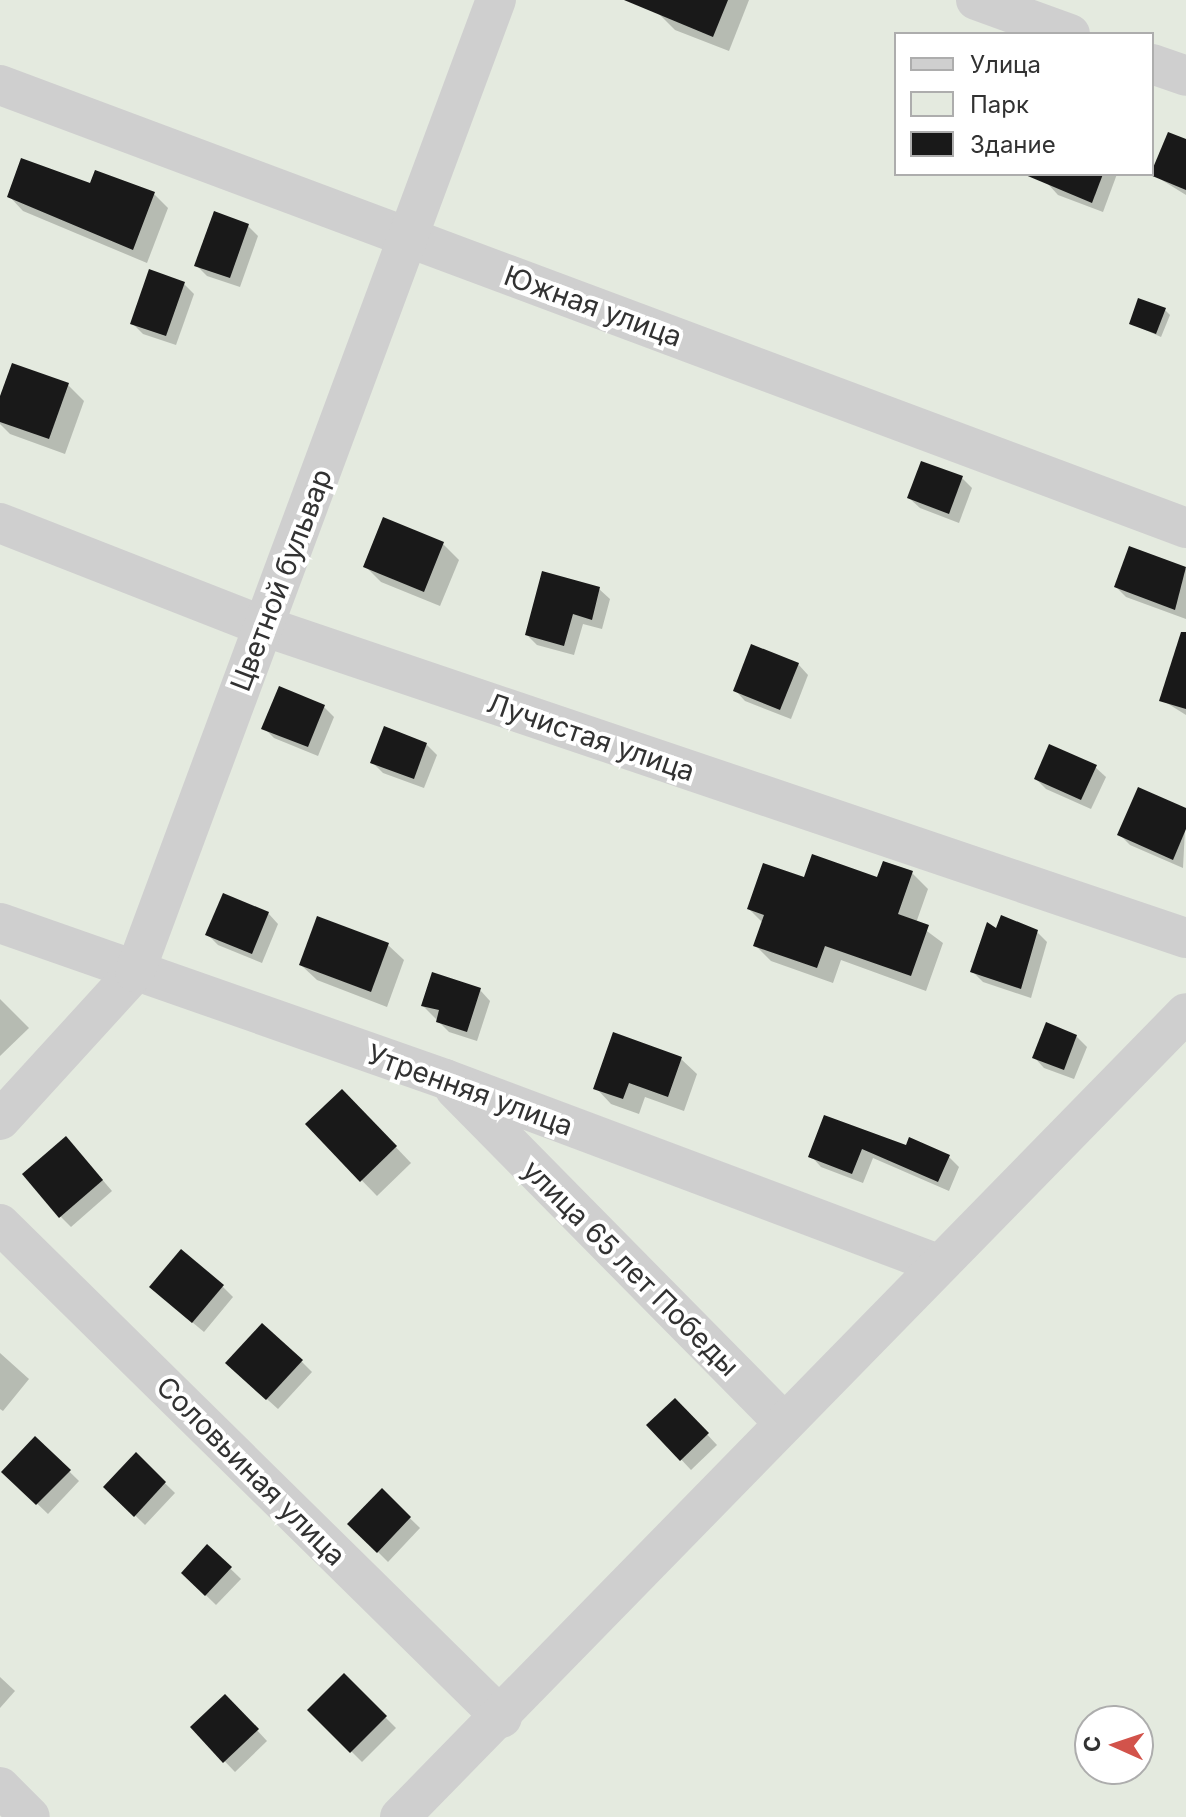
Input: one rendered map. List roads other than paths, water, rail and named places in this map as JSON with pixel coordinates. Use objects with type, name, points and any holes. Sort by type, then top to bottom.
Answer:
[{"type":"street","name":"Цветной бульвар","points":[[0,1120],[135,972],[496,0]]},
{"type":"street","points":[[976,0],[1064,32]]},
{"type":"street","points":[[1154,65],[1186,76]]},
{"type":"street","name":"Южная улица","points":[[0,85],[1186,528]]},
{"type":"street","name":"Лучистая улица","points":[[0,523],[263,626],[1186,938]]},
{"type":"street","name":"Утренняя улица","points":[[0,923],[445,1079],[938,1264]]},
{"type":"street","points":[[400,1817],[502,1718],[783,1422],[1186,1013]]},
{"type":"street","name":"улица 65 лет Победы","points":[[445,1079],[783,1422]]},
{"type":"street","name":"Соловьиная улица","points":[[0,1224],[502,1718]]},
{"type":"street","points":[[0,1787],[30,1817]]}]
